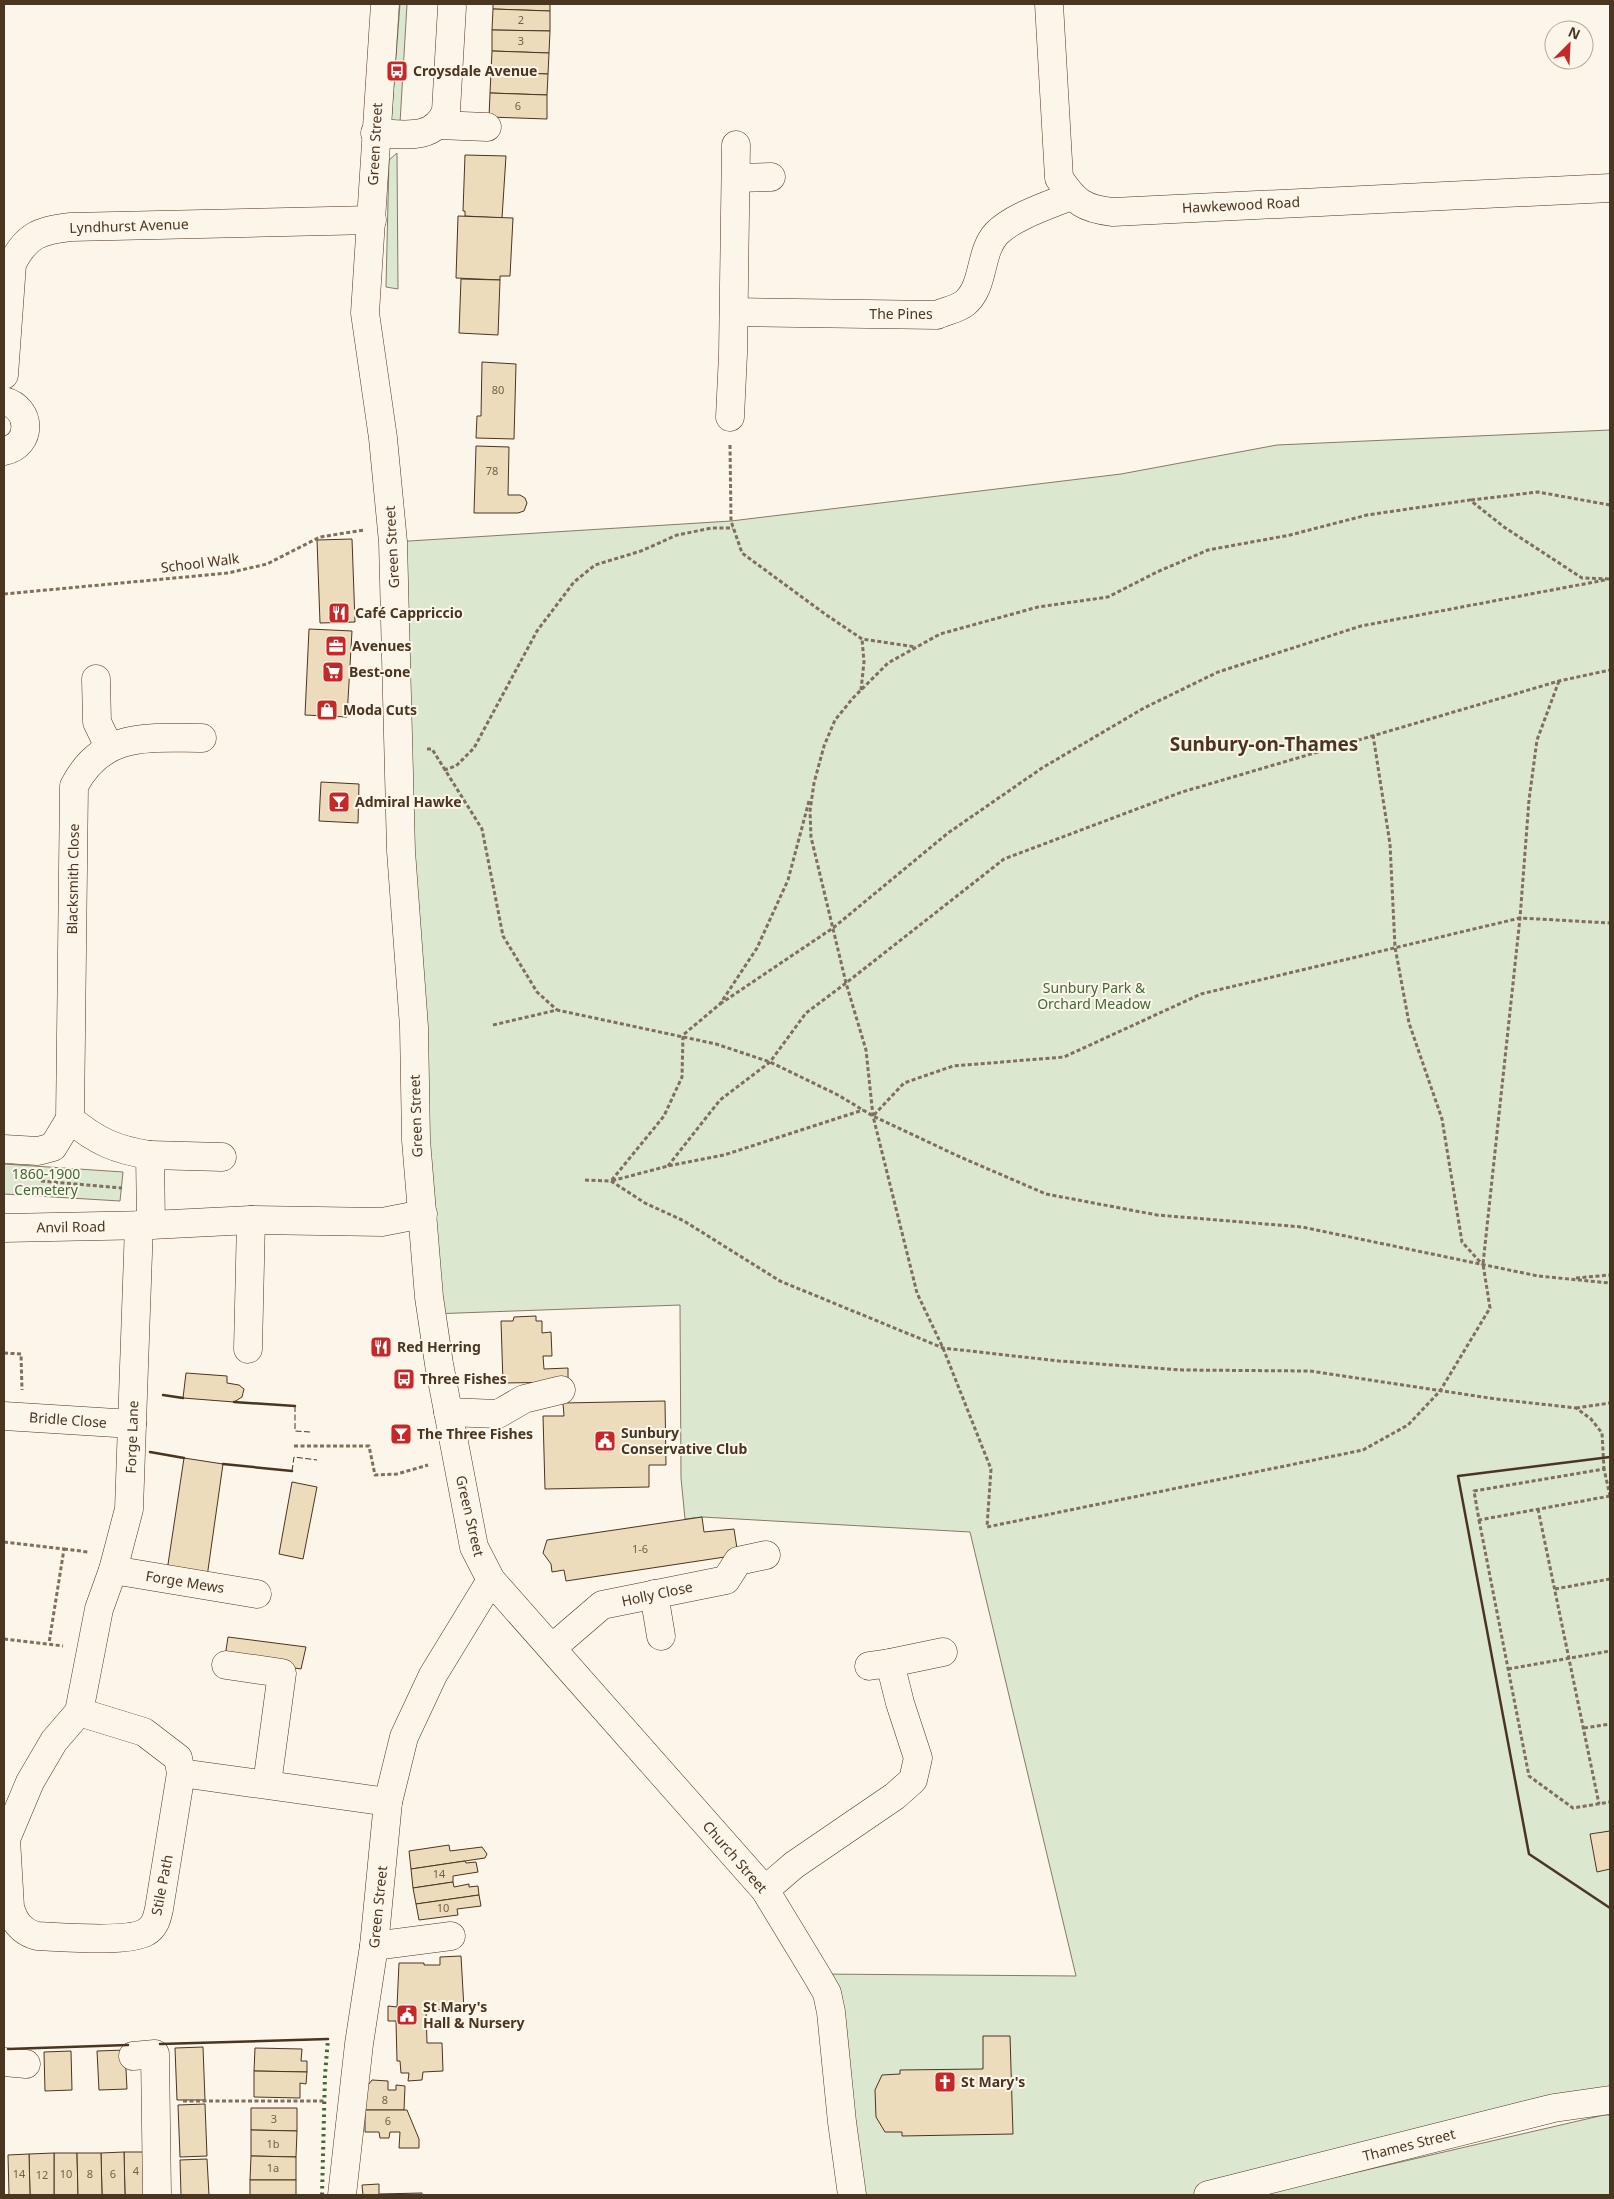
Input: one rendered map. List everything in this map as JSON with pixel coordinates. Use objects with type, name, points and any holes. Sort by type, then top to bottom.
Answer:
[{"type":"street","name":"Green Street","points":[[342,2195],[374,1946],[388,1802],[404,1737],[433,1675],[491,1580],[479,1560],[474,1547],[431,1314],[416,1140],[414,1026],[401,851],[392,526],[383,438],[365,313],[372,220],[375,133],[385,4]]},
{"type":"street","name":"Hawkewood Road","points":[[1049,4],[1059,178],[1071,196],[1091,209],[1113,212],[1610,188]]},
{"type":"street","points":[[438,125],[446,111],[452,7]]},
{"type":"street","points":[[375,133],[422,133],[438,125],[487,127]]},
{"type":"street","points":[[730,417],[734,354],[736,144]]},
{"type":"street","points":[[736,178],[771,177]]},
{"type":"street","name":"The Pines","points":[[734,312],[937,315],[964,304],[972,294],[988,247],[995,235],[1006,225],[1071,196]]},
{"type":"street","name":"Lyndhurst Avenue","points":[[4,375],[12,264],[20,248],[35,235],[50,229],[71,227],[372,220]]},
{"type":"street","points":[[4,401],[17,407],[23,413],[26,429],[19,444],[12,449],[4,451]]},
{"type":"street","points":[[96,679],[97,722],[108,747]]},
{"type":"street","name":"Blacksmith Close","points":[[70,1119],[74,786],[82,771],[108,747],[130,739],[202,738]]},
{"type":"street","points":[[4,1150],[38,1151],[53,1147],[70,1119],[103,1143],[123,1151],[150,1155],[222,1157]]},
{"type":"street","points":[[150,1155],[145,1225],[251,1220],[382,1222],[423,1214]]},
{"type":"street","points":[[248,1349],[251,1220]]},
{"type":"street","name":"Anvil Road","points":[[4,1228],[145,1225]]},
{"type":"street","name":"Forge Lane","points":[[10,1907],[6,1839],[30,1782],[54,1741],[79,1712],[98,1609],[112,1570],[129,1509],[132,1424],[145,1225]]},
{"type":"street","points":[[448,1412],[498,1414],[524,1399],[561,1390]]},
{"type":"street","name":"Bridle Close","points":[[4,1416],[132,1424]]},
{"type":"street","name":"Holly Close","points":[[552,1648],[602,1605],[726,1580],[738,1561],[766,1554]]},
{"type":"street","name":"Forge Mews","points":[[112,1570],[257,1594]]},
{"type":"street","name":"Church Street","points":[[491,1580],[765,1890],[827,1993],[852,2195]]},
{"type":"street","points":[[654,1594],[661,1636]]},
{"type":"street","points":[[765,1890],[794,1865],[895,1796],[913,1780],[918,1758],[900,1703],[879,1664],[943,1652]]},
{"type":"street","points":[[226,1665],[282,1673],[267,1784]]},
{"type":"street","points":[[79,1712],[144,1732],[178,1758],[182,1773],[388,1802]]},
{"type":"street","name":"Stile Path","points":[[10,1907],[13,1918],[27,1934],[37,1936],[126,1937],[145,1933],[153,1927],[159,1909],[182,1773]]},
{"type":"street","points":[[374,1946],[451,1936]]},
{"type":"street","points":[[133,2056],[155,2054],[158,2195]]},
{"type":"street","name":"Thames Street","points":[[1208,2195],[1554,2108],[1610,2100]]},
{"type":"path","points":[[730,417],[732,528],[742,553],[862,639],[916,647]]},
{"type":"path","points":[[720,1004],[757,948],[788,880],[824,746],[835,720],[888,663],[916,647],[940,634],[991,618],[1038,607],[1108,597],[1156,572],[1208,550],[1290,535],[1367,516],[1470,500],[1538,492],[1610,506]]},
{"type":"path","points":[[682,1035],[720,1004],[833,928],[948,833],[1042,768],[1144,708],[1218,672],[1361,626],[1610,579],[1582,578],[1504,527],[1470,500]]},
{"type":"path","name":"School Walk","points":[[4,594],[228,573],[267,564],[320,537],[392,526]]},
{"type":"path","points":[[444,770],[456,766],[474,748],[502,692],[537,631],[574,582],[595,565],[641,551],[677,535],[712,528],[732,528]]},
{"type":"path","points":[[861,691],[864,662],[862,639]]},
{"type":"path","points":[[668,1166],[720,1100],[770,1062],[806,1012],[846,983],[1004,858],[1182,792],[1559,681],[1610,670]]},
{"type":"path","points":[[814,783],[810,811],[811,837],[846,983],[866,1050],[873,1116],[917,1293],[943,1348],[991,1469],[987,1527],[1363,1450],[1408,1425],[1440,1391],[1490,1308],[1483,1264],[1520,918],[1529,800],[1537,740],[1559,681]]},
{"type":"path","points":[[1374,735],[1390,844],[1395,947],[1409,1023],[1442,1119],[1462,1242],[1483,1264]]},
{"type":"path","points":[[399,747],[432,749],[482,829],[503,936],[537,992],[556,1010]]},
{"type":"path","points":[[873,1116],[904,1083],[953,1066],[1064,1057],[1201,994],[1520,918],[1610,923]]},
{"type":"path","points":[[493,1025],[556,1010],[682,1035],[770,1062],[873,1116],[958,1156],[1046,1194],[1157,1215],[1302,1227],[1538,1276],[1610,1283]]},
{"type":"path","points":[[611,1181],[664,1116],[682,1077],[682,1035]]},
{"type":"path","points":[[585,1180],[611,1181],[668,1166],[724,1155],[864,1110]]},
{"type":"path","points":[[33,1180],[121,1188]]},
{"type":"path","points":[[611,1181],[645,1203],[684,1221],[780,1281],[943,1348],[1059,1361],[1182,1370],[1310,1371],[1440,1391],[1576,1408],[1610,1403]]},
{"type":"path","points":[[1568,1279],[1610,1275]]},
{"type":"path","points":[[4,1353],[21,1354],[22,1394]]},
{"type":"path","points":[[1480,1520],[1610,1496],[1604,1469],[1602,1433],[1591,1419],[1576,1408]]},
{"type":"path","points":[[294,1446],[369,1446],[375,1475],[397,1474],[428,1465]]},
{"type":"path","points":[[1604,1469],[1474,1491],[1529,1776],[1574,1808],[1610,1802]]},
{"type":"path","points":[[1538,1509],[1599,1804]]},
{"type":"path","points":[[4,1542],[64,1549],[49,1643]]},
{"type":"path","points":[[1555,1589],[1610,1579]]},
{"type":"path","points":[[4,1639],[49,1643],[91,1652]]},
{"type":"path","points":[[1508,1669],[1610,1651]]},
{"type":"path","points":[[1584,1728],[1610,1724]]},
{"type":"path","points":[[156,2102],[353,2100]]},
{"type":"green space","points":[[400,4],[407,4],[400,123],[391,122]]},
{"type":"green space","points":[[397,153],[398,289],[386,287],[389,160]]},
{"type":"green space","name":"Sunbury Park & Orchard Meadow","points":[[1610,430],[1610,2100],[1208,2195],[852,2195],[816,1974],[1076,1976],[970,1532],[702,1517],[685,1519],[681,1478],[680,1305],[431,1314],[393,542],[731,521],[1121,474],[1277,445]]},
{"type":"green space","name":"1860-1900 Cemetery","points":[[4,1164],[123,1172],[120,1201],[4,1194]]},
{"type":"green space","points":[[1610,2115],[1610,2195],[1258,2195]]},
{"type":"building","points":[[493,4],[550,4],[550,11],[493,9]]},
{"type":"building","points":[[493,9],[550,11],[550,31],[492,30]]},
{"type":"building","points":[[492,30],[550,31],[549,53],[492,51]]},
{"type":"building","points":[[492,51],[549,53],[548,74],[491,72]]},
{"type":"building","points":[[491,72],[548,74],[547,95],[490,93]]},
{"type":"building","points":[[490,93],[547,95],[547,119],[489,117]]},
{"type":"building","points":[[465,155],[506,156],[502,218],[465,216],[465,211],[463,211]]},
{"type":"building","points":[[458,216],[513,218],[510,276],[500,276],[500,280],[456,278]]},
{"type":"building","points":[[461,279],[500,280],[498,335],[459,333]]},
{"type":"building","points":[[482,362],[516,364],[514,439],[476,438],[477,416],[481,416]]},
{"type":"building","points":[[476,446],[509,447],[508,495],[520,495],[525,498],[527,503],[524,511],[518,513],[474,513]]},
{"type":"building","points":[[352,539],[355,622],[320,623],[317,540]]},
{"type":"building","points":[[309,629],[352,631],[347,717],[305,715]]},
{"type":"building","name":"Admiral Hawke","points":[[321,782],[359,784],[358,823],[319,821]]},
{"type":"building","points":[[536,1316],[536,1321],[542,1321],[542,1333],[551,1332],[552,1356],[543,1356],[544,1369],[568,1368],[568,1382],[503,1383],[501,1321],[513,1321],[514,1317]]},
{"type":"building","points":[[186,1373],[227,1376],[227,1383],[239,1385],[244,1389],[242,1397],[234,1402],[183,1398]]},
{"type":"building","name":"Sunbury Conservative Club","points":[[665,1401],[666,1465],[649,1465],[649,1487],[545,1489],[543,1416],[564,1416],[563,1403]]},
{"type":"building","points":[[184,1458],[223,1464],[207,1577],[167,1571]]},
{"type":"building","points":[[292,1482],[317,1487],[303,1559],[279,1554]]},
{"type":"building","points":[[702,1517],[704,1532],[734,1529],[738,1555],[566,1581],[564,1570],[552,1572],[551,1564],[543,1553],[547,1540]]},
{"type":"building","points":[[228,1637],[306,1647],[301,1669],[225,1657]]},
{"type":"building","points":[[1610,1831],[1610,1869],[1597,1872],[1590,1834]]},
{"type":"building","points":[[449,1845],[450,1851],[482,1847],[487,1854],[485,1858],[411,1869],[409,1851]]},
{"type":"building","points":[[465,1861],[466,1863],[476,1862],[478,1872],[453,1876],[453,1882],[413,1888],[411,1869]]},
{"type":"building","points":[[453,1882],[454,1887],[469,1884],[469,1887],[478,1886],[479,1895],[416,1904],[413,1888]]},
{"type":"building","points":[[479,1895],[481,1906],[457,1909],[458,1915],[419,1920],[416,1904]]},
{"type":"building","name":"St Mary's Hall & Nursery","points":[[461,1956],[464,2009],[426,2010],[427,2043],[442,2043],[443,2071],[423,2072],[422,2080],[408,2081],[409,2073],[401,2073],[400,2061],[397,2061],[396,2021],[388,2021],[388,2006],[397,2007],[399,1963],[440,1965],[440,1957]]},
{"type":"building","name":"St Mary's","points":[[983,2036],[1010,2036],[1013,2134],[902,2136],[902,2132],[885,2132],[876,2117],[875,2090],[882,2075],[900,2074],[900,2070],[983,2069]]},
{"type":"building","points":[[203,2047],[205,2100],[177,2100],[175,2048]]},
{"type":"building","points":[[255,2048],[302,2049],[301,2061],[307,2061],[307,2072],[254,2071]]},
{"type":"building","points":[[125,2050],[127,2089],[99,2090],[97,2051]]},
{"type":"building","points":[[71,2051],[72,2090],[45,2091],[44,2052]]},
{"type":"building","points":[[254,2071],[307,2072],[306,2084],[300,2083],[300,2098],[254,2097]]},
{"type":"building","points":[[372,2080],[388,2081],[388,2090],[396,2090],[396,2085],[405,2086],[404,2110],[365,2110],[366,2088]]},
{"type":"building","points":[[205,2104],[207,2156],[180,2157],[178,2105]]},
{"type":"building","points":[[251,2108],[297,2108],[297,2131],[251,2130]]},
{"type":"building","points":[[365,2110],[407,2110],[419,2139],[419,2148],[399,2148],[400,2132],[390,2132],[389,2138],[380,2138],[379,2132],[365,2132]]},
{"type":"building","points":[[251,2130],[297,2131],[296,2157],[251,2156]]},
{"type":"building","points":[[124,2152],[147,2152],[153,2195],[125,2195]]},
{"type":"building","points":[[124,2152],[125,2195],[102,2195],[101,2153]]},
{"type":"building","points":[[54,2153],[77,2153],[78,2195],[54,2195]]},
{"type":"building","points":[[54,2153],[54,2195],[30,2195],[29,2154]]},
{"type":"building","points":[[77,2153],[101,2153],[102,2195],[78,2195]]},
{"type":"building","points":[[29,2154],[30,2195],[6,2195],[9,2194],[8,2155]]},
{"type":"building","points":[[251,2156],[296,2157],[296,2180],[250,2180]]},
{"type":"building","points":[[207,2159],[209,2195],[181,2195],[180,2160]]},
{"type":"building","points":[[250,2180],[296,2180],[296,2195],[250,2195]]},
{"type":"building","points":[[379,2184],[379,2194],[422,2193],[422,2195],[363,2195],[362,2185]]},
{"type":"hedge","points":[[322,2195],[325,2075],[328,2039]]},
{"type":"fence","points":[[295,1406],[295,1431],[310,1432]]},
{"type":"fence","points":[[292,1471],[294,1457],[317,1460]]},
{"type":"wall","points":[[163,1395],[183,1398]]},
{"type":"wall","points":[[234,1402],[295,1406]]},
{"type":"wall","points":[[150,1452],[184,1458]]},
{"type":"wall","points":[[1610,1457],[1458,1476],[1529,1854],[1610,1908]]},
{"type":"wall","points":[[223,1464],[292,1471]]},
{"type":"wall","points":[[160,2044],[328,2039]]},
{"type":"wall","points":[[8,2049],[128,2045]]},
{"type":"place","name":"Croysdale Avenue","points":[[397,71]]},
{"type":"place","name":"Café Cappriccio","points":[[339,613]]},
{"type":"place","name":"Avenues","points":[[336,646]]},
{"type":"place","name":"Best-one","points":[[333,672]]},
{"type":"place","name":"Moda Cuts","points":[[327,710]]},
{"type":"place","name":"Admiral Hawke","points":[[339,802]]},
{"type":"place","name":"Red Herring","points":[[381,1347]]},
{"type":"place","name":"Three Fishes","points":[[404,1379]]},
{"type":"place","name":"The Three Fishes","points":[[401,1434]]},
{"type":"place","name":"Sunbury Conservative Club","points":[[605,1441]]},
{"type":"place","name":"St Mary's Hall & Nursery","points":[[407,2015]]},
{"type":"place","name":"St Mary's","points":[[945,2082]]},
{"type":"district","name":"Sunbury-on-Thames","points":[[1264,744]]}]
